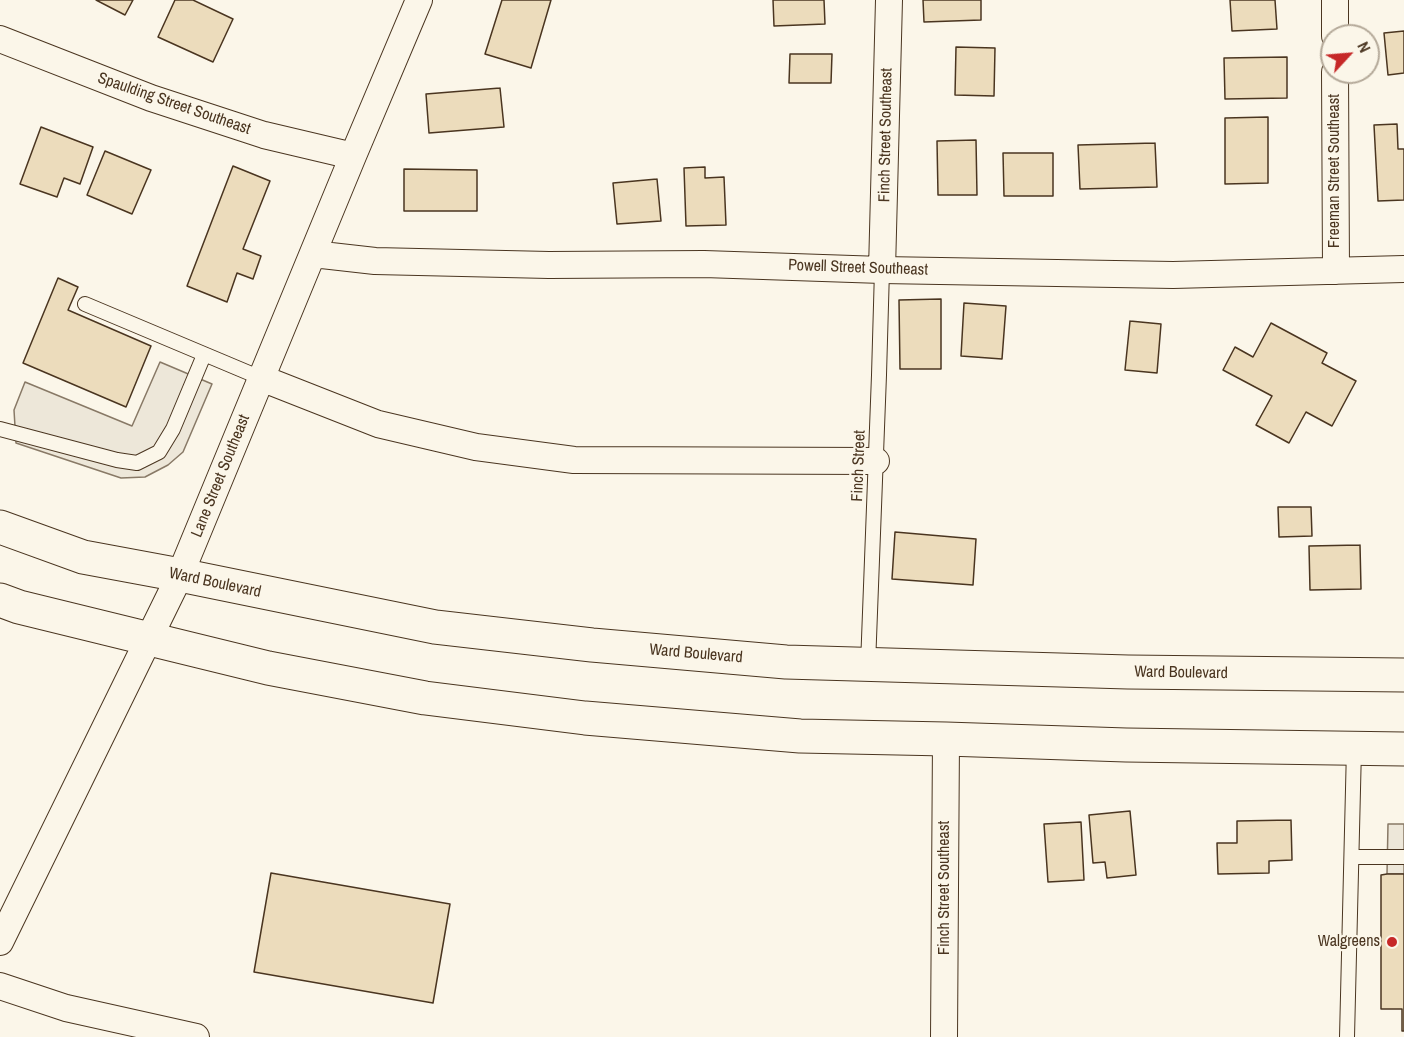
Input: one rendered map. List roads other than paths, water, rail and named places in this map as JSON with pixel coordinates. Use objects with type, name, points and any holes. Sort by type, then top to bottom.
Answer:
[{"type":"highway","name":"Ward Boulevard","points":[[0,527],[83,557],[435,627],[604,646],[786,662],[1128,672],[1404,675]]},
{"type":"highway","points":[[0,600],[19,607],[268,668],[424,699],[585,718],[800,736],[1126,745],[1404,749]]},
{"type":"street","name":"Lane Street Southeast","points":[[0,942],[180,575],[419,0]]},
{"type":"street","name":"Finch Street Southeast","points":[[882,270],[889,0]]},
{"type":"street","points":[[1335,0],[1335,24]]},
{"type":"street","name":"Spaulding Street Southeast","points":[[0,39],[151,98],[264,135],[353,156]]},
{"type":"street","name":"Freeman Street Southeast","points":[[1335,84],[1336,271]]},
{"type":"street","name":"Powell Street Southeast","points":[[313,254],[375,261],[549,266],[704,264],[882,270],[1173,275],[1404,269]]},
{"type":"street","points":[[261,378],[378,423],[476,447],[498,450],[574,460],[876,461]]},
{"type":"street","name":"Finch Street Southeast","points":[[944,1037],[946,739]]},
{"type":"street","points":[[0,986],[66,1008],[196,1037]]},
{"type":"lane","name":"Finch Street","points":[[868,664],[882,270]]},
{"type":"lane","points":[[85,304],[261,378]]},
{"type":"lane","points":[[0,429],[117,460],[138,463],[159,452],[173,429],[204,355]]},
{"type":"lane","points":[[1347,1037],[1354,748]]},
{"type":"lane","points":[[1352,857],[1404,857]]},
{"type":"place","name":"Walgreens","points":[[1392,942]]}]
